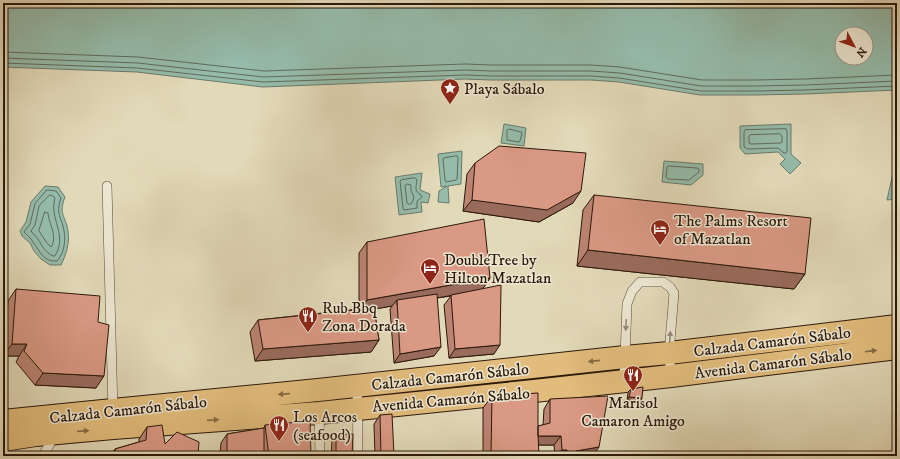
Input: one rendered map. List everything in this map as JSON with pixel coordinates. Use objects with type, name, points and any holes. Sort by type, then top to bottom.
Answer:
[{"type":"main road","name":"Calzada Camarón Sábalo","points":[[318,401],[357,385],[669,353],[897,326]]},
{"type":"main road","name":"Avenida Camarón Sábalo","points":[[113,419],[318,401],[357,408],[490,396],[624,382],[897,348]]},
{"type":"main road","points":[[533,367],[534,392]]},
{"type":"main road","points":[[488,372],[490,396]]},
{"type":"main road","name":"Calzada Camarón Sábalo","points":[[3,421],[41,429],[113,419]]},
{"type":"main road","points":[[3,440],[41,429]]},
{"type":"lane","points":[[107,186],[113,419]]},
{"type":"lane","points":[[624,382],[627,304],[632,291],[640,282],[663,282],[670,287],[674,293],[669,353],[671,376]]},
{"type":"lane","points":[[357,385],[358,456]]},
{"type":"lane","points":[[318,401],[320,456]]},
{"type":"lane","points":[[41,429],[43,456]]},
{"type":"water","points":[[3,3],[897,3],[897,90],[805,94],[700,95],[619,82],[591,80],[465,79],[263,87],[137,72],[3,67]]},
{"type":"water","points":[[504,124],[526,128],[524,146],[501,143]]},
{"type":"water","points":[[791,124],[791,154],[801,163],[790,174],[780,164],[785,159],[778,152],[745,154],[740,148],[740,126]]},
{"type":"water","points":[[462,151],[461,184],[448,186],[449,203],[438,202],[439,191],[447,186],[441,187],[438,154]]},
{"type":"water","points":[[664,161],[703,164],[703,175],[691,185],[662,182]]},
{"type":"water","points":[[897,170],[897,199],[887,200],[893,173]]},
{"type":"water","points":[[422,173],[420,190],[430,194],[428,203],[421,202],[422,212],[399,215],[395,177]]},
{"type":"water","points":[[45,186],[58,187],[65,197],[62,212],[67,226],[68,244],[61,265],[50,265],[41,259],[34,251],[30,243],[22,236],[20,231],[26,222],[31,202]]},
{"type":"building","points":[[499,146],[586,153],[581,191],[547,210],[472,200],[475,163]]},
{"type":"building","points":[[594,195],[811,218],[805,274],[588,250]]},
{"type":"building","points":[[484,219],[490,278],[367,300],[367,242]]},
{"type":"building","points":[[501,285],[500,345],[455,349],[451,295]]},
{"type":"building","points":[[16,289],[100,296],[98,322],[109,325],[104,376],[43,373],[24,351],[27,344],[12,344]]},
{"type":"building","points":[[437,294],[441,347],[400,354],[397,300]]},
{"type":"building","points":[[374,308],[379,340],[263,349],[258,320]]},
{"type":"building","points":[[643,387],[642,398],[629,397],[631,389]]},
{"type":"building","points":[[538,393],[539,456],[491,456],[492,396]]},
{"type":"building","points":[[608,396],[599,447],[576,451],[577,456],[567,456],[567,450],[562,450],[561,436],[538,436],[538,426],[550,423],[550,399]]},
{"type":"building","points":[[392,414],[394,456],[381,456],[380,415]]},
{"type":"building","points":[[310,421],[311,456],[269,456],[265,425]]},
{"type":"building","points":[[162,425],[165,444],[177,432],[199,442],[198,456],[115,456],[115,449],[146,440],[147,427]]},
{"type":"building","points":[[264,428],[264,456],[227,456],[227,434]]},
{"type":"building","points":[[353,434],[352,456],[336,456],[336,435]]},
{"type":"place","name":"Playa Sábalo","points":[[450,105]]},
{"type":"place","name":"The Palms Resort of Mazatlan","points":[[660,246]]},
{"type":"place","name":"DoubleTree by Hilton Mazatlan","points":[[430,285]]},
{"type":"place","name":"Rub Bbq Zona Dorada","points":[[308,333]]},
{"type":"place","name":"Marisol Camaron Amigo","points":[[633,392]]},
{"type":"place","name":"Los Arcos (seafood)","points":[[279,442]]}]
